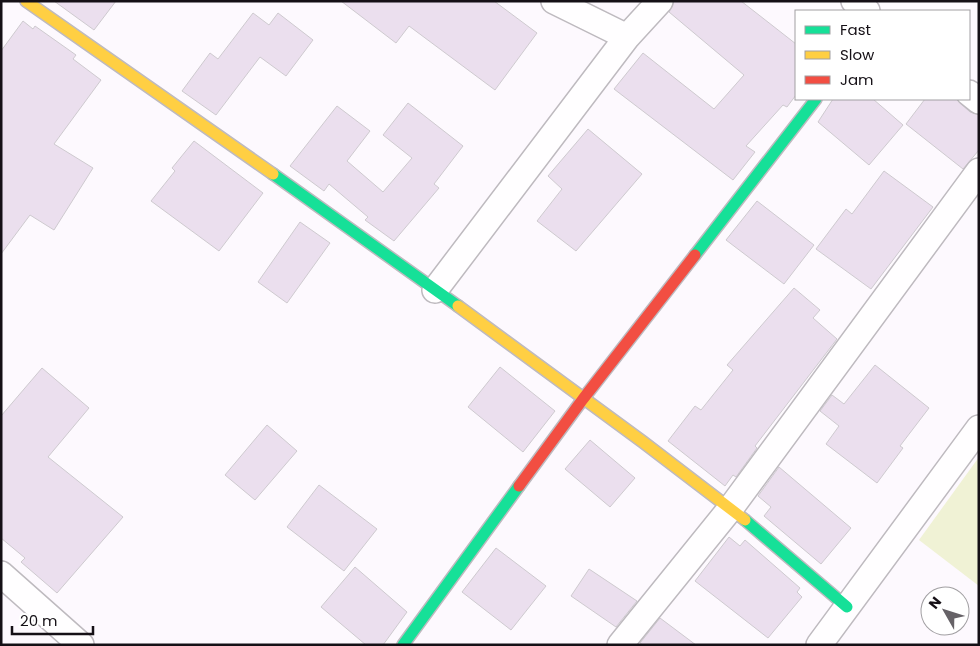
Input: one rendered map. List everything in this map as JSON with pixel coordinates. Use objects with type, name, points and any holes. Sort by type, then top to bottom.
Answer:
[{"type":"street","points":[[26,1],[435,290],[583,399],[730,509],[847,607]]},
{"type":"street","points":[[554,1],[626,37]]},
{"type":"street","points":[[435,290],[626,37],[660,1]]},
{"type":"street","points":[[854,1],[866,10]]},
{"type":"street","points":[[403,645],[583,399],[815,100]]},
{"type":"street","points":[[620,645],[730,509],[979,171]]},
{"type":"street","points":[[819,645],[979,428]]},
{"type":"street","points":[[1,574],[81,645]]},
{"type":"green space","points":[[979,457],[979,586],[919,540]]},
{"type":"building","points":[[54,1],[116,1],[94,30]]},
{"type":"building","points":[[341,1],[494,1],[537,33],[495,90],[409,26],[396,43]]},
{"type":"building","points":[[674,1],[741,1],[795,43],[795,96],[787,107],[783,105],[746,146],[755,152],[733,180],[614,89],[643,53],[714,109],[744,75],[669,12]]},
{"type":"building","points":[[253,13],[269,25],[278,13],[313,40],[286,76],[260,57],[216,115],[182,91],[210,53],[218,59]]},
{"type":"building","points":[[23,21],[33,29],[35,26],[76,55],[73,59],[101,80],[54,144],[93,168],[54,230],[30,215],[1,254],[1,51]]},
{"type":"building","points":[[832,100],[874,100],[903,125],[869,165],[818,122]]},
{"type":"building","points":[[924,100],[957,100],[970,112],[979,115],[979,150],[963,169],[906,124]]},
{"type":"building","points":[[408,103],[463,146],[434,184],[439,188],[394,241],[365,220],[368,217],[329,184],[324,191],[290,166],[337,106],[370,131],[347,161],[383,192],[412,158],[383,135]]},
{"type":"building","points":[[588,129],[642,174],[576,251],[537,221],[562,189],[548,176]]},
{"type":"building","points":[[194,141],[263,193],[219,251],[151,201],[175,171],[172,168]]},
{"type":"building","points":[[884,171],[933,207],[871,289],[816,249],[846,209],[852,214]]},
{"type":"building","points":[[757,201],[814,245],[784,284],[726,240]]},
{"type":"building","points":[[300,222],[330,243],[287,303],[258,282]]},
{"type":"building","points":[[794,288],[820,310],[813,318],[837,339],[755,446],[757,448],[736,477],[733,475],[725,486],[668,441],[695,406],[701,410],[733,370],[727,365]]},
{"type":"building","points":[[875,365],[929,408],[900,446],[903,448],[877,483],[826,444],[839,426],[820,411],[832,395],[844,404]]},
{"type":"building","points":[[500,367],[555,411],[523,452],[468,407]]},
{"type":"building","points":[[42,368],[89,408],[48,457],[123,517],[57,593],[21,562],[25,558],[1,538],[1,416]]},
{"type":"building","points":[[267,425],[297,451],[255,500],[225,475]]},
{"type":"building","points":[[590,440],[635,478],[610,507],[565,469]]},
{"type":"building","points":[[779,467],[851,528],[821,564],[764,516],[771,507],[758,496]]},
{"type":"building","points":[[319,485],[377,529],[344,571],[287,527]]},
{"type":"building","points":[[729,537],[740,546],[745,540],[800,588],[797,592],[802,597],[768,638],[695,581]]},
{"type":"building","points":[[496,548],[546,586],[511,630],[462,592]]},
{"type":"building","points":[[355,567],[407,612],[383,645],[366,645],[321,607]]},
{"type":"building","points":[[589,569],[637,601],[616,627],[571,596]]},
{"type":"building","points":[[660,618],[696,645],[643,645],[640,643]]},
{"type":"traffic: fast","points":[[695,255],[815,100]]},
{"type":"traffic: fast","points":[[273,174],[458,306]]},
{"type":"traffic: fast","points":[[403,645],[519,486]]},
{"type":"traffic: fast","points":[[745,520],[847,607]]},
{"type":"traffic: slow","points":[[26,1],[273,174]]},
{"type":"traffic: slow","points":[[458,306],[643,442],[745,520]]},
{"type":"traffic: jam","points":[[519,486],[583,399],[695,255]]}]
